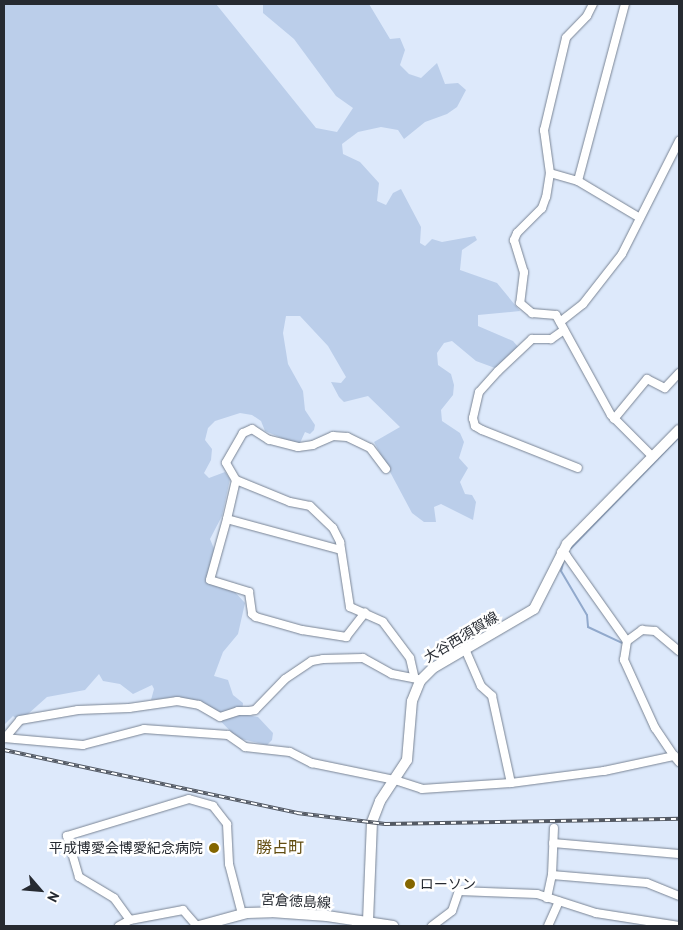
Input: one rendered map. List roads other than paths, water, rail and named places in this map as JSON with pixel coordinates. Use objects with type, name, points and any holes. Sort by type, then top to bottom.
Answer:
[{"type":"main road","name":"大谷西須賀線","points":[[366,924],[372,822],[380,802],[407,760],[412,701],[417,679],[534,609],[561,552],[679,432]]},
{"type":"main road","name":"宮倉徳島線","points":[[198,926],[242,914],[271,912],[393,926]]},
{"type":"street","points":[[593,4],[587,16],[566,38],[544,130],[550,173],[542,208],[517,233],[514,240],[524,272],[520,303],[532,313],[550,312],[562,326],[614,419],[653,457]]},
{"type":"street","points":[[578,182],[625,4]]},
{"type":"street","points":[[578,468],[475,426],[473,418],[479,392],[532,339],[551,339],[583,304],[622,254],[679,141]]},
{"type":"street","points":[[550,173],[578,182],[640,218]]},
{"type":"street","points":[[614,419],[647,379],[665,388],[679,373]]},
{"type":"street","points":[[365,613],[346,637],[302,630],[256,617],[252,614],[249,592],[210,580],[236,480],[227,460],[243,433],[249,429],[278,443],[298,447],[313,445],[333,436],[347,437],[370,448],[386,469]]},
{"type":"street","points":[[4,738],[20,720],[78,710],[134,708],[177,701],[199,705],[220,717],[255,710],[290,675],[312,661],[323,659],[363,658],[392,674],[417,679],[413,664],[387,626],[365,613],[350,607],[336,531],[310,506],[290,502],[236,480]]},
{"type":"street","points":[[226,519],[341,550]]},
{"type":"street","points":[[4,738],[84,745],[144,729],[228,735],[245,747],[290,752],[312,763],[395,780],[422,789],[511,782],[677,760],[655,728],[624,660],[627,641],[566,555],[561,552]]},
{"type":"street","points":[[627,641],[642,630],[650,629],[679,651]]},
{"type":"street","points":[[465,649],[481,686],[492,696],[511,782]]},
{"type":"street","points":[[130,920],[114,898],[79,877],[67,836],[189,799],[214,806],[227,824],[229,864],[242,914]]},
{"type":"street","points":[[547,898],[552,875],[554,828]]},
{"type":"street","points":[[553,843],[679,854]]},
{"type":"street","points":[[552,875],[647,884],[679,896]]},
{"type":"street","points":[[432,926],[452,911],[459,891],[537,894],[596,913],[679,926]]},
{"type":"street","points":[[548,926],[559,901]]},
{"type":"street","points":[[119,926],[130,920],[183,910],[198,926]]},
{"type":"waterway","points":[[571,548],[679,437]]},
{"type":"waterway","points":[[563,563],[561,571],[587,615],[588,627],[623,643]]},
{"type":"railway","points":[[4,750],[297,813],[385,824],[679,819]]},
{"type":"place","name":"平成博愛会博愛紀念病院","points":[[214,848]]},
{"type":"place","name":"ローソン","points":[[410,884]]},
{"type":"district","name":"勝占町","points":[[280,847]]}]
